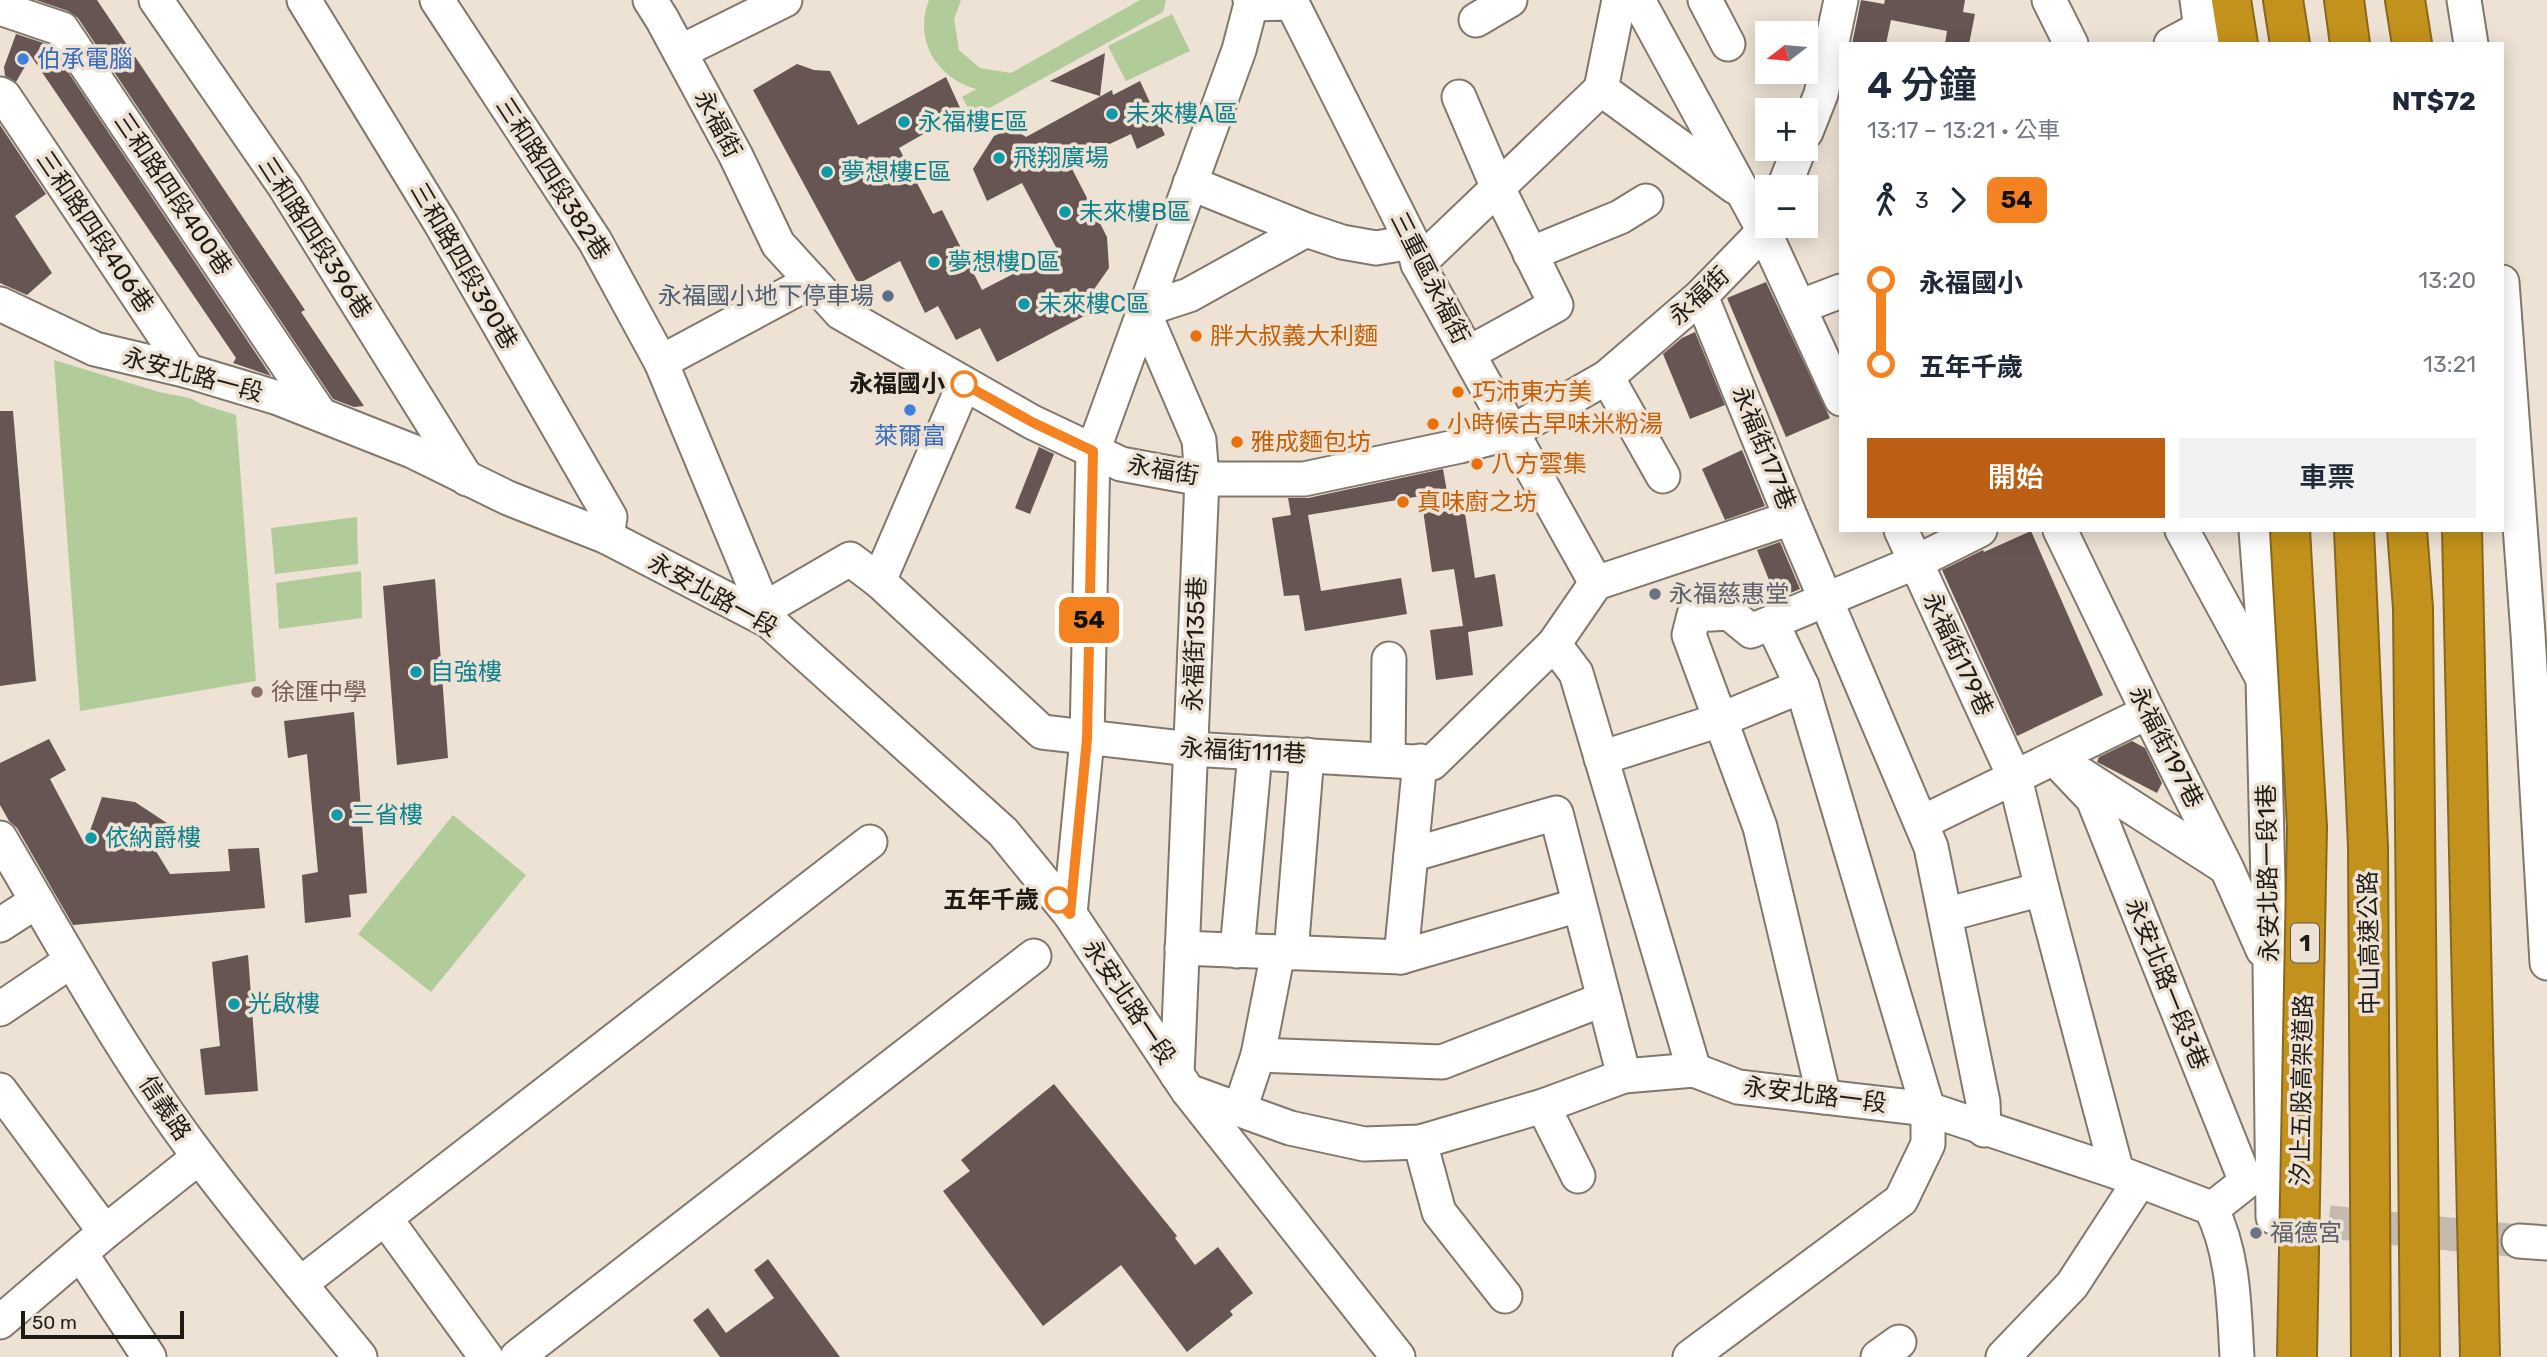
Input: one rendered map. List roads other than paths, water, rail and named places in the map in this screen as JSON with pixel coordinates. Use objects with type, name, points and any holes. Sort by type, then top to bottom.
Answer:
[{"type":"highway","points":[[2231,0],[2238,42]]},
{"type":"highway","points":[[2283,0],[2290,42]]},
{"type":"highway","points":[[2344,0],[2350,42]]},
{"type":"highway","points":[[2405,0],[2412,42]]},
{"type":"highway","name":"汐止五股高架道路","points":[[2290,532],[2307,827],[2297,1357]]},
{"type":"highway","name":"中山高速公路","points":[[2354,532],[2368,847],[2371,1357]]},
{"type":"highway","name":"中山高速公路","points":[[2407,532],[2413,608],[2420,1357]]},
{"type":"highway","points":[[2462,532],[2480,1357]]},
{"type":"street","name":"三和路四段396巷","points":[[156,0],[285,187],[468,480]]},
{"type":"street","name":"三和路四段390巷","points":[[304,0],[441,223],[610,517],[607,537]]},
{"type":"street","name":"三和路四段382巷","points":[[437,0],[595,240],[661,362],[767,615]]},
{"type":"street","name":"永福街","points":[[649,0],[736,156],[778,244],[841,313],[1032,422],[1121,464],[1202,479],[1304,479],[1510,433],[1606,377],[1701,296],[1756,238]]},
{"type":"street","points":[[680,52],[733,12],[785,0]]},
{"type":"street","points":[[1476,20],[1510,0]]},
{"type":"street","points":[[1190,183],[1342,242],[1415,253],[1498,188],[1601,89],[1619,0]]},
{"type":"street","points":[[1638,0],[1755,211]]},
{"type":"street","points":[[1705,0],[1728,44]]},
{"type":"street","points":[[1818,116],[1831,99],[1841,0]]},
{"type":"street","points":[[2049,0],[2070,42]]},
{"type":"street","points":[[2464,0],[2471,42]]},
{"type":"street","points":[[1070,914],[1087,739],[1093,451],[1239,50],[1250,2]]},
{"type":"street","name":"三重區永福街","points":[[1250,2],[1292,3],[1415,253],[1510,433],[1596,583]]},
{"type":"street","name":"三和路四段400巷","points":[[0,8],[62,29],[320,414]]},
{"type":"street","points":[[2174,42],[2200,24]]},
{"type":"street","points":[[1601,89],[1743,193]]},
{"type":"street","name":"三和路四段406巷","points":[[0,94],[4,96],[188,372]]},
{"type":"street","points":[[1459,97],[1498,188],[1556,305],[1469,352]]},
{"type":"street","points":[[1530,254],[1620,217],[1646,201]]},
{"type":"street","points":[[1143,310],[1189,295],[1306,230]]},
{"type":"street","points":[[1770,238],[1839,396]]},
{"type":"street","points":[[661,362],[812,281]]},
{"type":"street","points":[[1799,307],[1839,292]]},
{"type":"street","points":[[1701,296],[1791,518],[1931,847],[1983,1102],[1984,1130]]},
{"type":"street","name":"永福街177巷","points":[[1701,296],[1826,600]]},
{"type":"street","name":"永安北路一段","points":[[0,304],[95,349],[278,398],[412,451],[468,480],[607,537],[767,615],[1003,832],[1070,914],[1182,1083],[1240,1109],[1290,1128],[1364,1144],[1420,1142],[1543,1106],[1624,1076],[1694,1070],[1738,1087],[1928,1109],[2128,1177],[2215,1215],[2276,1217]]},
{"type":"street","points":[[2504,309],[2545,885],[2547,963]]},
{"type":"street","name":"永福街135巷","points":[[1143,310],[1199,440],[1202,479],[1182,948],[1182,1083]]},
{"type":"street","points":[[1606,377],[1663,476]]},
{"type":"street","points":[[879,581],[964,384]]},
{"type":"street","points":[[1596,583],[1791,518]]},
{"type":"street","name":"永福街179巷","points":[[1902,532],[2015,778],[2042,889],[2128,1177]]},
{"type":"street","points":[[1824,1097],[1760,827],[1689,635],[1694,615],[1729,613],[1751,631],[1916,562],[1976,532]]},
{"type":"street","name":"永福街197巷","points":[[2061,532],[2227,869],[2270,965]]},
{"type":"street","points":[[2183,532],[2263,679]]},
{"type":"street","name":"永安北路一段1巷","points":[[2256,532],[2265,648],[2263,679],[2276,1217]]},
{"type":"street","name":"永福街111巷","points":[[767,615],[850,559],[879,581],[1042,732],[1190,749],[1432,763],[1554,644],[1596,583]]},
{"type":"street","points":[[1690,1357],[1901,1200],[1928,1144],[1928,1109],[1802,686],[1772,623]]},
{"type":"street","points":[[1554,644],[1576,673],[1694,1070]]},
{"type":"street","points":[[1389,659],[1404,760],[1411,855],[1401,957]]},
{"type":"street","points":[[1601,758],[1720,720],[1802,686]]},
{"type":"street","points":[[1921,823],[2148,712]]},
{"type":"street","points":[[1237,951],[1255,752]]},
{"type":"street","points":[[1240,1109],[1258,1055],[1285,952],[1307,755]]},
{"type":"street","points":[[2055,759],[2227,869]]},
{"type":"street","name":"永安北路一段3巷","points":[[2055,759],[2093,799],[2246,1182],[2215,1215]]},
{"type":"street","points":[[1411,855],[1556,813],[1624,1076]]},
{"type":"street","name":"信義路","points":[[0,838],[71,961],[144,1077],[199,1157],[360,1357]]},
{"type":"street","points":[[300,1284],[870,842]]},
{"type":"street","points":[[1945,915],[2042,889]]},
{"type":"street","points":[[0,925],[37,901]]},
{"type":"street","points":[[1182,948],[1401,957],[1579,905]]},
{"type":"street","points":[[517,1357],[1034,956]]},
{"type":"street","points":[[0,1009],[71,961]]},
{"type":"street","points":[[1258,1055],[1442,1062],[1604,999]]},
{"type":"street","points":[[1182,1083],[1398,1357]]},
{"type":"street","points":[[0,1090],[94,1243],[149,1357]]},
{"type":"street","points":[[1543,1106],[1578,1176]]},
{"type":"street","points":[[1420,1142],[1439,1212],[1504,1296]]},
{"type":"street","points":[[0,1322],[199,1157]]},
{"type":"street","points":[[2003,1357],[2072,1285],[2128,1177]]},
{"type":"street","points":[[2215,1215],[2232,1282],[2237,1357]]},
{"type":"street","points":[[385,1218],[486,1357]]},
{"type":"tunnel","points":[[2279,1217],[2519,1241]]},
{"type":"place","name":"伯承電腦","points":[[23,59]]},
{"type":"place","name":"未來樓A區","points":[[1112,114]]},
{"type":"place","name":"永福樓E區","points":[[904,122]]},
{"type":"place","name":"飛翔廣場","points":[[999,158]]},
{"type":"place","name":"夢想樓E區","points":[[827,172]]},
{"type":"place","name":"未來樓B區","points":[[1065,212]]},
{"type":"place","name":"夢想樓D區","points":[[934,262]]},
{"type":"place","name":"永福國小地下停車場","points":[[888,296]]},
{"type":"place","name":"未來樓C區","points":[[1024,304]]},
{"type":"place","name":"胖大叔義大利麵","points":[[1196,336]]},
{"type":"place","name":"永福國小","points":[[964,384]]},
{"type":"place","name":"巧沛東方美","points":[[1458,392]]},
{"type":"place","name":"萊爾富","points":[[910,410]]},
{"type":"place","name":"小時候古早味米粉湯","points":[[1433,424]]},
{"type":"place","name":"雅成麵包坊","points":[[1237,442]]},
{"type":"place","name":"八方雲集","points":[[1477,464]]},
{"type":"place","name":"真味廚之坊","points":[[1403,502]]},
{"type":"place","name":"永福慈惠堂","points":[[1655,594]]},
{"type":"place","name":"自強樓","points":[[416,672]]},
{"type":"place","name":"徐匯中學","points":[[257,692]]},
{"type":"place","name":"三省樓","points":[[337,815]]},
{"type":"place","name":"依納爵樓","points":[[91,838]]},
{"type":"place","name":"五年千歲","points":[[1058,900]]},
{"type":"place","name":"光啟樓","points":[[234,1004]]},
{"type":"place","name":"福德宮","points":[[2256,1233]]}]
